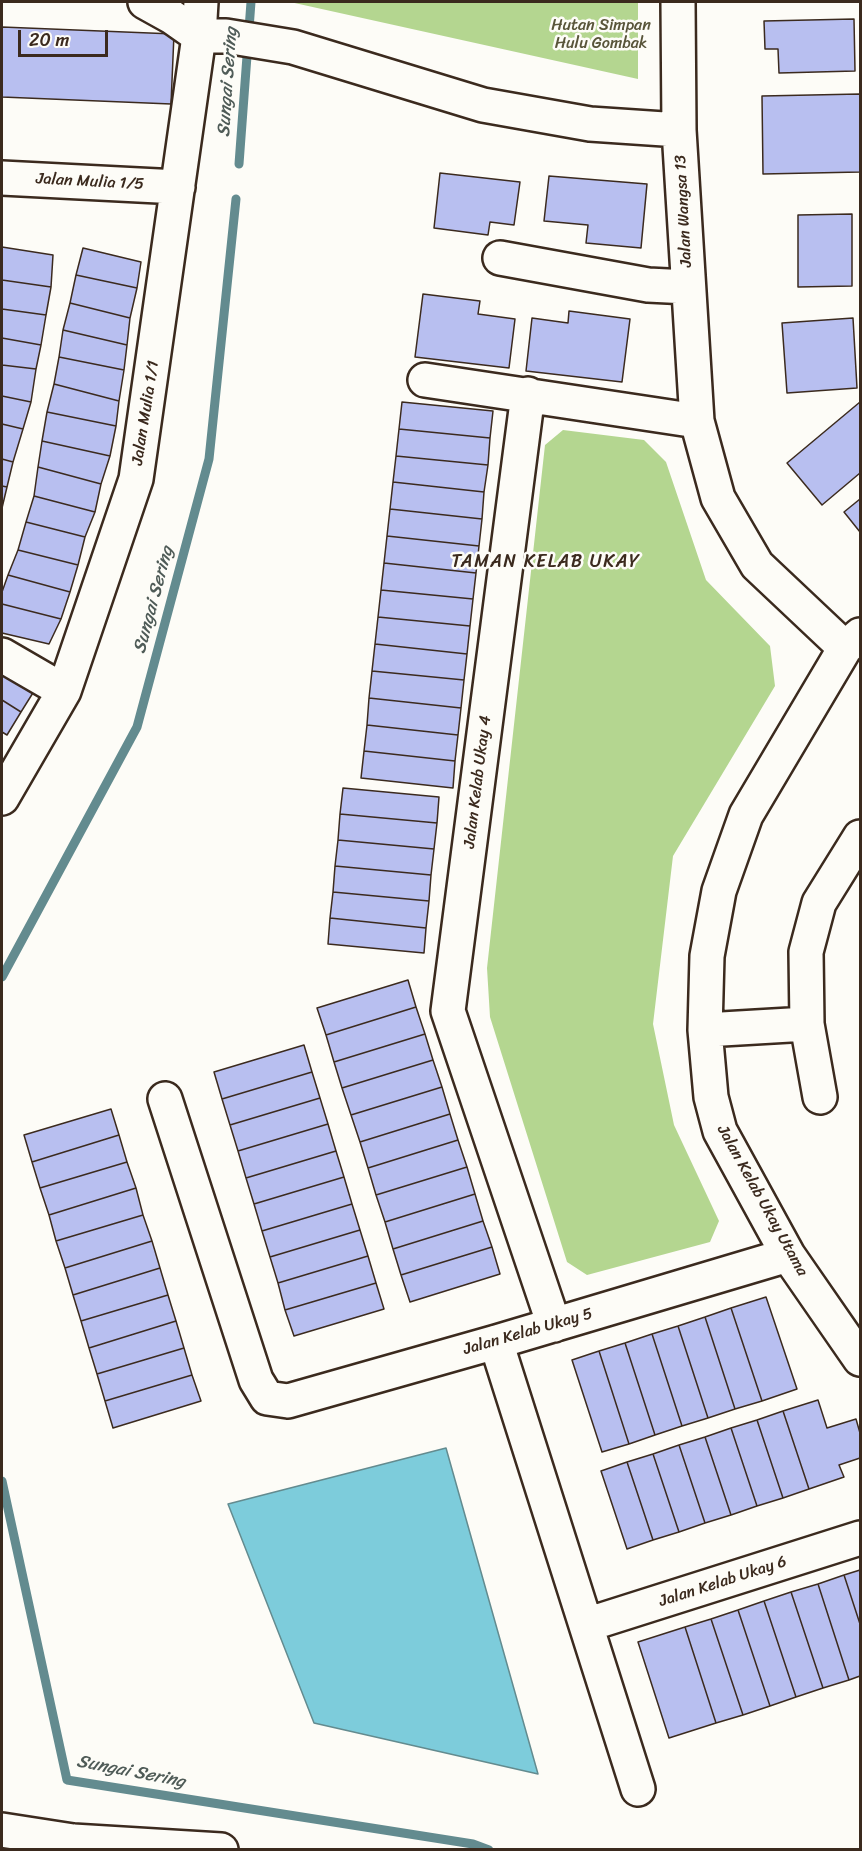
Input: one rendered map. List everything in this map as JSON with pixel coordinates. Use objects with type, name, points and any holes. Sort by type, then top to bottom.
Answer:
[{"type":"street","points":[[145,2],[212,36],[292,48],[483,105],[590,124],[679,130]]},
{"type":"street","name":"Jalan Mulia 1/1","points":[[2,798],[64,691],[136,479],[178,186],[212,36],[201,2]]},
{"type":"street","name":"Jalan Wangsa 13","points":[[678,2],[679,130],[697,421],[718,498],[757,565],[853,641]]},
{"type":"street","name":"Jalan Mulia 1/5","points":[[2,178],[178,186]]},
{"type":"street","points":[[500,258],[648,285],[688,287]]},
{"type":"street","points":[[425,380],[697,421]]},
{"type":"street","name":"Jalan Kelab Ukay 4","points":[[528,394],[448,1011],[554,1325]]},
{"type":"street","name":"Jalan Kelab Ukay Utama","points":[[853,641],[746,815],[719,891],[707,956],[705,1030],[711,1097],[720,1131],[788,1255],[860,1356]]},
{"type":"street","points":[[2,655],[64,691]]},
{"type":"street","points":[[820,1097],[807,1024],[806,952],[819,903],[861,837]]},
{"type":"street","points":[[705,1030],[807,1024]]},
{"type":"street","name":"Jalan Kelab Ukay 5","points":[[165,1100],[256,1380],[267,1398],[288,1401],[788,1255]]},
{"type":"street","points":[[496,1342],[639,1789]]},
{"type":"street","name":"Jalan Kelab Ukay 6","points":[[586,1625],[861,1538]]},
{"type":"street","points":[[2,1830],[72,1841],[221,1850]]},
{"type":"street","points":[[2,1846],[72,1841]]},
{"type":"green space","name":"Hutan Simpan Hulu Gombak","points":[[290,2],[638,2],[638,79]]},
{"type":"green space","points":[[563,430],[644,440],[666,462],[706,580],[770,646],[775,686],[673,856],[653,1024],[674,1125],[719,1221],[710,1242],[587,1275],[567,1262],[490,1017],[487,968],[545,445]]},
{"type":"water","points":[[446,1448],[538,1774],[314,1723],[228,1504]]},
{"type":"building","points":[[854,19],[855,71],[779,73],[778,49],[765,49],[764,21]]},
{"type":"building","points":[[2,27],[174,34],[171,104],[2,97]]},
{"type":"building","points":[[860,94],[860,172],[763,174],[762,96]]},
{"type":"building","points":[[440,173],[520,182],[514,225],[490,222],[488,235],[434,228]]},
{"type":"building","points":[[549,176],[647,184],[641,248],[586,243],[588,225],[544,221]]},
{"type":"building","points":[[852,214],[852,286],[798,287],[798,215]]},
{"type":"building","points":[[2,247],[53,255],[51,287],[2,280]]},
{"type":"building","points":[[83,248],[141,262],[137,288],[76,275]]},
{"type":"building","points":[[76,275],[137,288],[130,318],[70,303]]},
{"type":"building","points":[[2,280],[51,287],[46,315],[2,309]]},
{"type":"building","points":[[423,294],[480,301],[478,314],[515,319],[509,368],[415,357]]},
{"type":"building","points":[[70,303],[130,318],[127,345],[63,330]]},
{"type":"building","points":[[2,309],[46,315],[41,345],[2,338]]},
{"type":"building","points":[[569,311],[630,319],[622,382],[526,371],[532,318],[568,323]]},
{"type":"building","points":[[853,318],[857,388],[787,393],[782,323]]},
{"type":"building","points":[[63,330],[127,345],[124,370],[59,357]]},
{"type":"building","points":[[2,338],[41,345],[36,369],[2,365]]},
{"type":"building","points":[[59,357],[124,370],[119,401],[54,384]]},
{"type":"building","points":[[2,365],[36,369],[31,402],[2,396]]},
{"type":"building","points":[[54,384],[119,401],[116,426],[47,412]]},
{"type":"building","points":[[2,396],[31,402],[23,429],[2,424]]},
{"type":"building","points":[[402,402],[493,411],[490,438],[399,429]]},
{"type":"building","points":[[860,402],[860,473],[822,505],[787,463]]},
{"type":"building","points":[[47,412],[116,426],[110,456],[42,441]]},
{"type":"building","points":[[2,424],[23,429],[13,462],[2,459]]},
{"type":"building","points":[[399,429],[490,438],[488,465],[396,456]]},
{"type":"building","points":[[42,441],[110,456],[101,484],[38,467]]},
{"type":"building","points":[[396,456],[488,465],[484,492],[393,482]]},
{"type":"building","points":[[2,459],[13,462],[7,487],[2,486]]},
{"type":"building","points":[[38,467],[101,484],[95,512],[34,496]]},
{"type":"building","points":[[393,482],[484,492],[482,519],[390,509]]},
{"type":"building","points":[[2,486],[7,487],[2,508]]},
{"type":"building","points":[[34,496],[95,512],[85,537],[26,522]]},
{"type":"building","points":[[860,499],[860,532],[844,512]]},
{"type":"building","points":[[390,509],[482,519],[479,546],[387,536]]},
{"type":"building","points":[[26,522],[85,537],[78,565],[18,550]]},
{"type":"building","points":[[387,536],[479,546],[476,573],[384,563]]},
{"type":"building","points":[[18,550],[78,565],[70,592],[8,575]]},
{"type":"building","points":[[384,563],[476,573],[473,599],[381,590]]},
{"type":"building","points":[[8,575],[70,592],[61,619],[2,604],[2,592]]},
{"type":"building","points":[[381,590],[473,599],[470,626],[378,617]]},
{"type":"building","points":[[2,604],[61,619],[49,644],[2,633]]},
{"type":"building","points":[[378,617],[470,626],[467,654],[375,644]]},
{"type":"building","points":[[375,644],[467,654],[464,680],[372,671]]},
{"type":"building","points":[[2,667],[36,688],[21,712],[2,700]]},
{"type":"building","points":[[372,671],[464,680],[461,708],[369,698]]},
{"type":"building","points":[[369,698],[461,708],[458,735],[367,725]]},
{"type":"building","points":[[2,700],[21,712],[7,735],[2,732]]},
{"type":"building","points":[[367,725],[458,735],[455,761],[364,751]]},
{"type":"building","points":[[364,751],[455,761],[453,788],[361,778]]},
{"type":"building","points":[[343,788],[439,797],[437,823],[340,814]]},
{"type":"building","points":[[340,814],[437,823],[434,849],[338,840]]},
{"type":"building","points":[[338,840],[434,849],[431,875],[335,866]]},
{"type":"building","points":[[335,866],[431,875],[429,901],[333,892]]},
{"type":"building","points":[[333,892],[429,901],[426,928],[330,918]]},
{"type":"building","points":[[330,918],[426,928],[424,953],[328,944]]},
{"type":"building","points":[[408,980],[416,1007],[326,1035],[317,1008]]},
{"type":"building","points":[[416,1007],[425,1034],[334,1062],[326,1035]]},
{"type":"building","points":[[425,1034],[433,1060],[342,1088],[334,1062]]},
{"type":"building","points":[[304,1045],[312,1072],[222,1099],[214,1072]]},
{"type":"building","points":[[433,1060],[442,1087],[351,1115],[342,1088]]},
{"type":"building","points":[[312,1072],[320,1098],[230,1125],[222,1099]]},
{"type":"building","points":[[442,1087],[450,1114],[360,1142],[351,1115]]},
{"type":"building","points":[[320,1098],[328,1124],[238,1151],[230,1125]]},
{"type":"building","points":[[111,1109],[119,1135],[32,1162],[24,1135]]},
{"type":"building","points":[[450,1114],[458,1140],[368,1168],[360,1142]]},
{"type":"building","points":[[328,1124],[336,1151],[246,1178],[238,1151]]},
{"type":"building","points":[[119,1135],[127,1162],[40,1188],[32,1162]]},
{"type":"building","points":[[458,1140],[467,1167],[376,1195],[368,1168]]},
{"type":"building","points":[[336,1151],[344,1177],[254,1204],[246,1178]]},
{"type":"building","points":[[127,1162],[136,1188],[49,1215],[40,1188]]},
{"type":"building","points":[[467,1167],[475,1194],[385,1222],[376,1195]]},
{"type":"building","points":[[344,1177],[352,1204],[262,1231],[254,1204]]},
{"type":"building","points":[[136,1188],[143,1215],[56,1241],[49,1215]]},
{"type":"building","points":[[475,1194],[483,1221],[393,1249],[385,1222]]},
{"type":"building","points":[[352,1204],[360,1230],[270,1257],[262,1231]]},
{"type":"building","points":[[143,1215],[152,1241],[65,1268],[56,1241]]},
{"type":"building","points":[[483,1221],[492,1247],[401,1275],[393,1249]]},
{"type":"building","points":[[360,1230],[368,1256],[278,1283],[270,1257]]},
{"type":"building","points":[[152,1241],[160,1268],[73,1295],[65,1268]]},
{"type":"building","points":[[492,1247],[500,1274],[410,1302],[401,1275]]},
{"type":"building","points":[[368,1256],[376,1283],[285,1310],[278,1283]]},
{"type":"building","points":[[160,1268],[168,1295],[81,1321],[73,1295]]},
{"type":"building","points":[[376,1283],[384,1309],[294,1336],[285,1310]]},
{"type":"building","points":[[168,1295],[176,1321],[89,1348],[81,1321]]},
{"type":"building","points":[[766,1297],[797,1389],[762,1401],[731,1308]]},
{"type":"building","points":[[731,1308],[762,1401],[735,1409],[705,1317]]},
{"type":"building","points":[[705,1317],[735,1409],[708,1418],[678,1326]]},
{"type":"building","points":[[176,1321],[184,1348],[97,1374],[89,1348]]},
{"type":"building","points":[[678,1326],[708,1418],[682,1426],[652,1334]]},
{"type":"building","points":[[652,1334],[682,1426],[655,1435],[625,1343]]},
{"type":"building","points":[[625,1343],[655,1435],[629,1444],[599,1351]]},
{"type":"building","points":[[184,1348],[192,1375],[105,1401],[97,1374]]},
{"type":"building","points":[[599,1351],[629,1444],[602,1452],[572,1360]]},
{"type":"building","points":[[192,1375],[201,1401],[113,1428],[105,1401]]},
{"type":"building","points":[[818,1400],[827,1428],[856,1419],[860,1433],[860,1458],[839,1465],[844,1477],[809,1489],[783,1411]]},
{"type":"building","points":[[783,1411],[809,1489],[783,1498],[757,1420]]},
{"type":"building","points":[[757,1420],[783,1498],[757,1506],[731,1428]]},
{"type":"building","points":[[731,1428],[757,1506],[731,1515],[705,1437]]},
{"type":"building","points":[[705,1437],[731,1515],[705,1523],[679,1445]]},
{"type":"building","points":[[679,1445],[705,1523],[679,1532],[653,1454]]},
{"type":"building","points":[[653,1454],[679,1532],[653,1540],[627,1462]]},
{"type":"building","points":[[627,1462],[653,1540],[627,1549],[601,1471]]},
{"type":"building","points":[[860,1570],[860,1624],[844,1575]]},
{"type":"building","points":[[844,1575],[860,1624],[860,1676],[849,1680],[818,1584]]},
{"type":"building","points":[[818,1584],[849,1680],[823,1688],[791,1592]]},
{"type":"building","points":[[791,1592],[823,1688],[796,1697],[764,1601]]},
{"type":"building","points":[[764,1601],[796,1697],[770,1706],[738,1610]]},
{"type":"building","points":[[738,1610],[770,1706],[743,1715],[711,1619]]},
{"type":"building","points":[[711,1619],[743,1715],[716,1723],[685,1627]]},
{"type":"building","points":[[685,1627],[716,1723],[669,1738],[638,1642]]},
{"type":"waterway","name":"Sungai Sering","points":[[239,164],[251,2]]},
{"type":"waterway","name":"Sungai Sering","points":[[2,977],[137,727],[209,459],[236,199]]},
{"type":"waterway","name":"Sungai Sering","points":[[2,1481],[67,1780],[473,1844],[489,1850]]},
{"type":"district","name":"TAMAN KELAB UKAY","points":[[546,562]]}]
